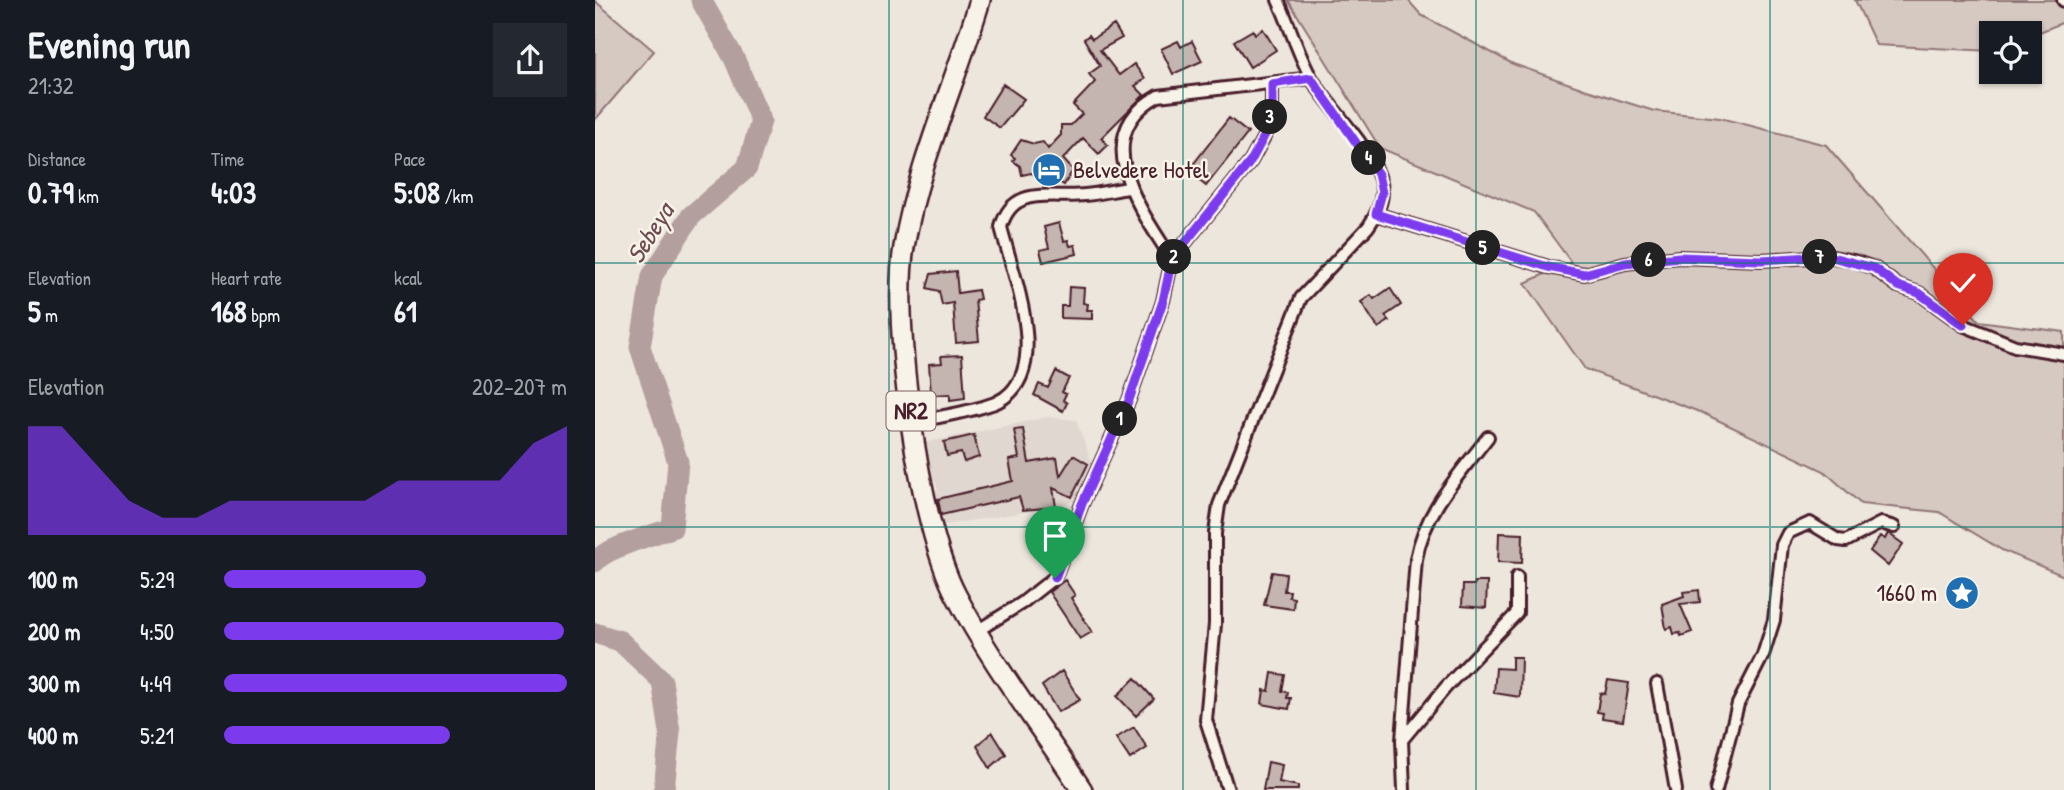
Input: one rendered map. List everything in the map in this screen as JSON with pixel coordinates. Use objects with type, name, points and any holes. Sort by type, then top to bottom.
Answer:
[{"type":"highway","name":"NR2","points":[[980,0],[912,207],[904,249],[900,295],[913,423],[930,521],[955,593],[1082,790]]},
{"type":"street","points":[[1228,790],[1206,720],[1215,624],[1215,533],[1219,505],[1301,298],[1376,214],[1382,193],[1378,174],[1311,78],[1278,0]]},
{"type":"street","points":[[1172,259],[1128,188],[1121,149],[1125,129],[1146,102],[1158,96],[1311,78]]},
{"type":"street","points":[[977,631],[1022,603],[1055,578],[1087,494],[1129,400],[1163,301],[1172,259],[1251,161],[1267,131],[1272,106],[1272,84]]},
{"type":"street","points":[[913,423],[997,401],[1020,383],[1027,333],[1001,227],[1005,212],[1015,203],[1033,197],[1084,195],[1128,188]]},
{"type":"street","points":[[1376,214],[1548,267],[1584,274],[1625,263],[1679,257],[1761,260],[1828,256],[1854,261],[1874,268],[1898,286],[1919,293],[1963,325],[2015,346],[2064,354]]},
{"type":"street","points":[[1404,790],[1402,740],[1416,559],[1421,533],[1433,509],[1488,437]]},
{"type":"street","points":[[1716,790],[1738,704],[1763,655],[1774,621],[1782,545],[1788,533],[1810,523],[1838,540],[1846,541],[1881,523],[1894,527]]},
{"type":"street","points":[[1402,740],[1445,687],[1517,613],[1517,577]]},
{"type":"street","points":[[1657,684],[1676,790]]},
{"type":"shaded area","points":[[1288,0],[1408,0],[1421,15],[1513,64],[1587,90],[1654,111],[1720,118],[1826,145],[1979,321],[2064,332],[2064,576],[2002,550],[1939,512],[1861,504],[1824,471],[1705,414],[1585,369],[1525,283],[1571,262],[1534,212],[1380,148]]},
{"type":"shaded area","points":[[1855,0],[2064,0],[2064,22],[2042,31],[2042,21],[1979,21],[1979,50],[1876,45]]},
{"type":"shaded area","points":[[595,1],[654,51],[595,120]]},
{"type":"shaded area","points":[[1047,417],[1076,420],[1093,466],[1079,500],[1056,507],[938,526],[931,493],[938,490],[935,480],[929,479],[924,443]]},
{"type":"building","points":[[1114,25],[1122,38],[1100,50],[1119,75],[1134,64],[1145,79],[1135,86],[1144,95],[1101,138],[1108,145],[1099,154],[1083,138],[1063,159],[1073,170],[1064,185],[1047,174],[1043,180],[1031,173],[1022,175],[1020,166],[1013,161],[1015,158],[1011,155],[1021,140],[1034,144],[1043,142],[1048,149],[1061,135],[1061,125],[1071,125],[1082,114],[1073,105],[1095,82],[1089,74],[1100,66],[1084,39],[1089,35],[1092,39]]},
{"type":"building","points":[[1263,29],[1276,50],[1250,67],[1234,41],[1253,30],[1255,34]]},
{"type":"building","points":[[1178,41],[1181,47],[1192,41],[1202,61],[1173,74],[1161,49]]},
{"type":"building","points":[[1003,84],[1024,99],[1000,128],[983,116]]},
{"type":"building","points":[[1229,118],[1248,133],[1206,186],[1188,171]]},
{"type":"building","points":[[1059,223],[1064,241],[1068,240],[1070,246],[1075,245],[1077,254],[1043,262],[1040,250],[1049,248],[1044,227]]},
{"type":"building","points":[[956,271],[958,293],[978,290],[980,299],[975,300],[979,341],[956,343],[953,303],[942,305],[939,291],[927,288],[931,274]]},
{"type":"building","points":[[1069,287],[1084,288],[1083,303],[1088,304],[1087,310],[1092,310],[1092,319],[1061,318],[1061,306],[1068,306]]},
{"type":"building","points":[[1390,288],[1401,305],[1385,316],[1389,321],[1378,328],[1361,302],[1371,295],[1374,299]]},
{"type":"building","points":[[962,355],[965,398],[950,400],[950,394],[931,395],[929,364],[942,363],[941,356]]},
{"type":"building","points":[[1056,371],[1069,378],[1062,392],[1066,394],[1063,400],[1067,403],[1063,411],[1034,395],[1039,384],[1048,388]]},
{"type":"building","points":[[1023,429],[1029,463],[1057,458],[1060,476],[1073,455],[1088,464],[1072,497],[1053,488],[1056,507],[1023,510],[1019,497],[941,515],[938,499],[1013,481],[1009,460],[1019,458],[1014,430]]},
{"type":"building","points":[[974,435],[979,457],[964,462],[961,453],[947,456],[944,442]]},
{"type":"building","points":[[1499,533],[1523,534],[1522,563],[1498,562]]},
{"type":"building","points":[[1888,533],[1903,544],[1888,566],[1870,551],[1880,536],[1885,539]]},
{"type":"building","points":[[1272,572],[1286,574],[1284,591],[1290,591],[1289,597],[1294,598],[1293,609],[1264,605]]},
{"type":"building","points":[[1065,580],[1075,595],[1071,598],[1092,632],[1080,639],[1049,592]]},
{"type":"building","points":[[1475,582],[1487,582],[1486,608],[1462,606],[1463,585],[1474,585]]},
{"type":"building","points":[[1699,590],[1700,602],[1680,604],[1692,632],[1681,636],[1680,633],[1674,634],[1672,627],[1666,629],[1662,604],[1684,596],[1683,592]]},
{"type":"building","points":[[1512,657],[1521,657],[1520,697],[1494,693],[1496,668],[1512,669]]},
{"type":"building","points":[[1062,671],[1080,700],[1058,712],[1042,686]]},
{"type":"building","points":[[1272,673],[1285,675],[1282,691],[1288,692],[1287,698],[1291,698],[1289,709],[1262,704],[1264,690],[1269,691]]},
{"type":"building","points":[[1135,678],[1154,699],[1136,716],[1117,696]]},
{"type":"building","points":[[1608,680],[1629,683],[1623,721],[1602,718],[1603,713],[1597,712],[1600,693],[1605,694]]},
{"type":"building","points":[[1134,727],[1147,748],[1130,759],[1116,738]]},
{"type":"building","points":[[992,732],[1006,754],[990,768],[977,746]]},
{"type":"building","points":[[1268,762],[1282,765],[1279,782],[1298,786],[1298,790],[1263,790]]},
{"type":"waterway","name":"Sebeya","points":[[595,562],[619,547],[672,528],[678,462],[640,347],[652,276],[691,216],[747,168],[761,121],[734,58],[701,0]]},
{"type":"waterway","name":"Sebeya","points":[[595,633],[620,641],[662,681],[670,732],[664,790]]},
{"type":"place","name":"Belvedere Hotel","points":[[1049,170]]},
{"type":"place","name":"1660 m","points":[[1962,593]]},
{"type":"route","points":[[1055,578],[1068,550],[1082,504],[1129,400],[1163,301],[1172,259],[1251,161],[1267,131],[1272,106],[1272,84],[1311,78],[1378,174],[1382,193],[1376,214],[1411,223],[1443,237],[1548,267],[1584,274],[1625,263],[1679,257],[1793,260],[1828,256],[1874,268],[1898,286],[1919,293],[1963,325]]}]
